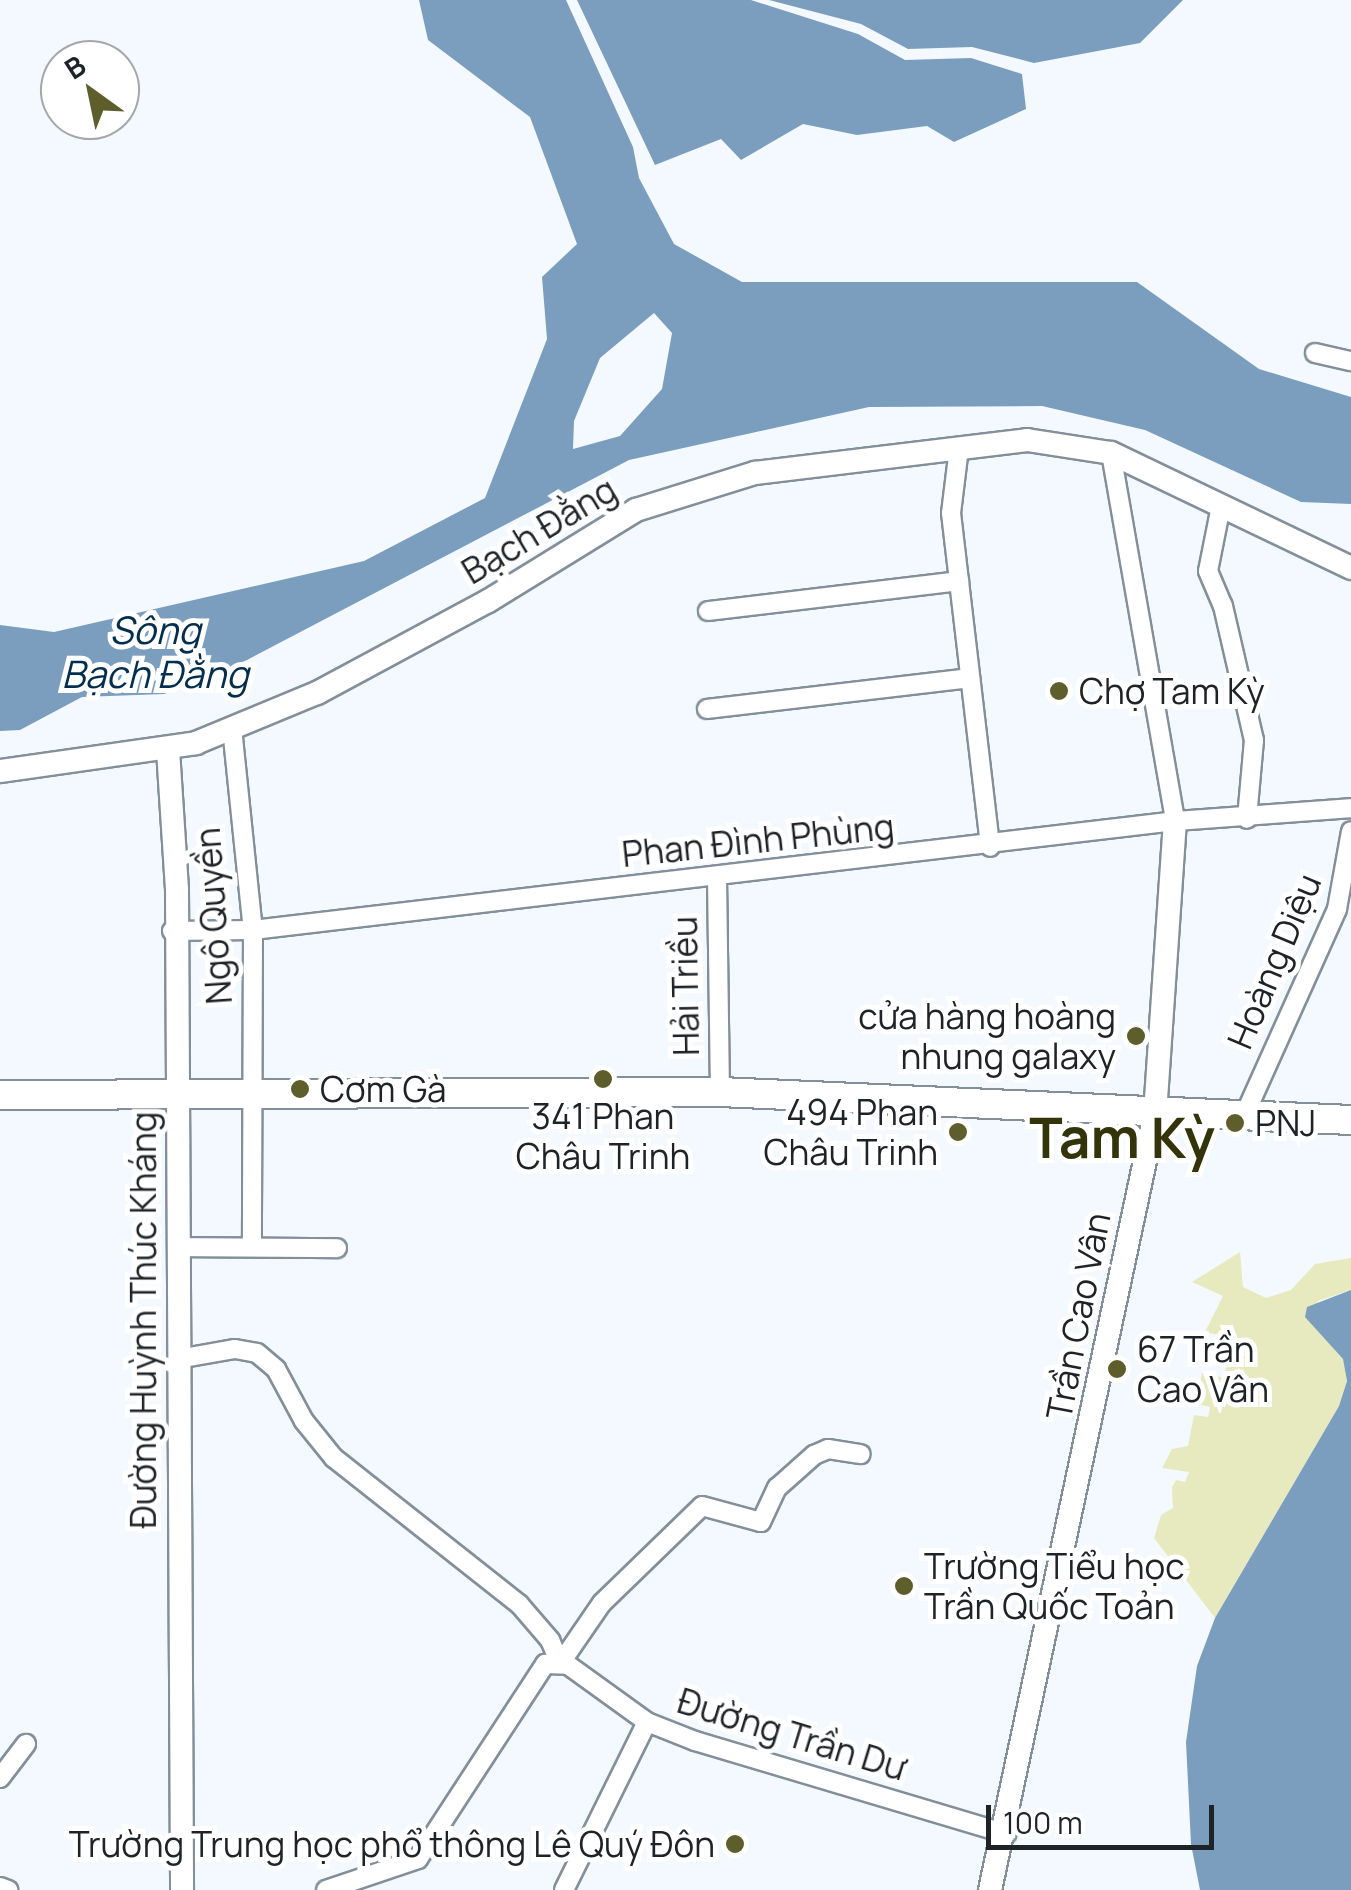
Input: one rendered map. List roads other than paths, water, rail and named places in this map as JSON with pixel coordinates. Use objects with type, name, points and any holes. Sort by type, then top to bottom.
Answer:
[{"type":"main road","points":[[0,1095],[254,1099],[720,1092],[1351,1120]]},
{"type":"street","points":[[1315,353],[1351,360]]},
{"type":"street","name":"Bạch Đằng","points":[[0,772],[168,750],[232,728],[317,693],[454,620],[636,510],[756,473],[1028,440],[1111,453],[1351,568]]},
{"type":"street","points":[[959,448],[951,513],[990,846]]},
{"type":"street","name":"Trần Cao Vân","points":[[990,1890],[1006,1834],[1155,1114],[1175,821],[1111,453]]},
{"type":"street","points":[[1221,506],[1208,571],[1223,606],[1254,740],[1247,819]]},
{"type":"street","points":[[708,612],[959,581]]},
{"type":"street","points":[[707,710],[970,678]]},
{"type":"street","name":"Ngô Quyền","points":[[232,728],[253,930],[252,1246]]},
{"type":"street","name":"Đường Huỳnh Thúc Kháng","points":[[168,750],[177,890],[172,930],[182,1890]]},
{"type":"street","name":"Phan Đình Phùng","points":[[172,930],[253,930],[990,846],[1175,821],[1247,819],[1351,808]]},
{"type":"street","name":"Hoàng Diệu","points":[[1245,1114],[1346,897],[1351,830]]},
{"type":"street","name":"Hải Triều","points":[[717,878],[720,1092]]},
{"type":"street","points":[[177,1247],[337,1248]]},
{"type":"street","points":[[178,1359],[235,1349],[257,1353],[276,1369],[304,1421],[334,1458],[519,1604],[550,1640],[560,1664]]},
{"type":"street","points":[[560,1664],[602,1603],[702,1506],[761,1522],[777,1488],[814,1456],[828,1449],[861,1454]]},
{"type":"street","points":[[326,1890],[418,1859],[531,1677],[544,1664],[560,1664]]},
{"type":"street","name":"Đường Trần Dư","points":[[560,1664],[647,1722],[1006,1834]]},
{"type":"street","points":[[564,1890],[647,1722]]},
{"type":"street","points":[[0,1778],[26,1744]]},
{"type":"street","points":[[0,1887],[8,1890]]},
{"type":"water","name":"Sông Bạch Đằng","points":[[419,0],[566,0],[633,147],[639,178],[674,244],[742,282],[1137,282],[1259,369],[1351,397],[1351,504],[1301,502],[1145,430],[1042,406],[869,407],[629,460],[247,660],[164,694],[82,697],[20,730],[0,731],[0,625],[54,632],[364,561],[485,498],[547,339],[542,277],[577,244],[530,117],[428,40]],"holes":[[[654,313],[672,333],[662,389],[620,436],[573,449],[574,421],[600,358]]]},
{"type":"water","points":[[577,0],[751,0],[858,34],[905,60],[971,58],[1022,74],[1026,109],[954,142],[927,126],[857,135],[803,124],[741,160],[721,139],[655,165]]},
{"type":"water","points":[[769,0],[1183,0],[1140,43],[1034,63],[972,47],[908,49],[861,24]]},
{"type":"water","points":[[1351,1290],[1351,1890],[1200,1890],[1191,1844],[1186,1742],[1197,1666],[1215,1618],[1339,1406],[1347,1381],[1343,1359],[1305,1317],[1307,1307]]},
{"type":"place","name":"Chợ Tam Kỳ","points":[[1059,691]]},
{"type":"place","name":"cửa hàng hoàng nhung galaxy","points":[[1136,1036]]},
{"type":"place","name":"341 Phan Châu Trinh","points":[[603,1079]]},
{"type":"place","name":"Cơm Gà","points":[[300,1089]]},
{"type":"place","name":"PNJ","points":[[1235,1123]]},
{"type":"place","name":"494 Phan Châu Trinh","points":[[958,1132]]},
{"type":"place","name":"67 Trần Cao Vân","points":[[1117,1369]]},
{"type":"place","name":"Trường Tiểu học Trần Quốc Toản","points":[[904,1586]]},
{"type":"place","name":"Trường Trung học phổ thông Lê Quý Đôn","points":[[735,1844]]},
{"type":"district","name":"Tam Kỳ","points":[[1122,1138]]}]
